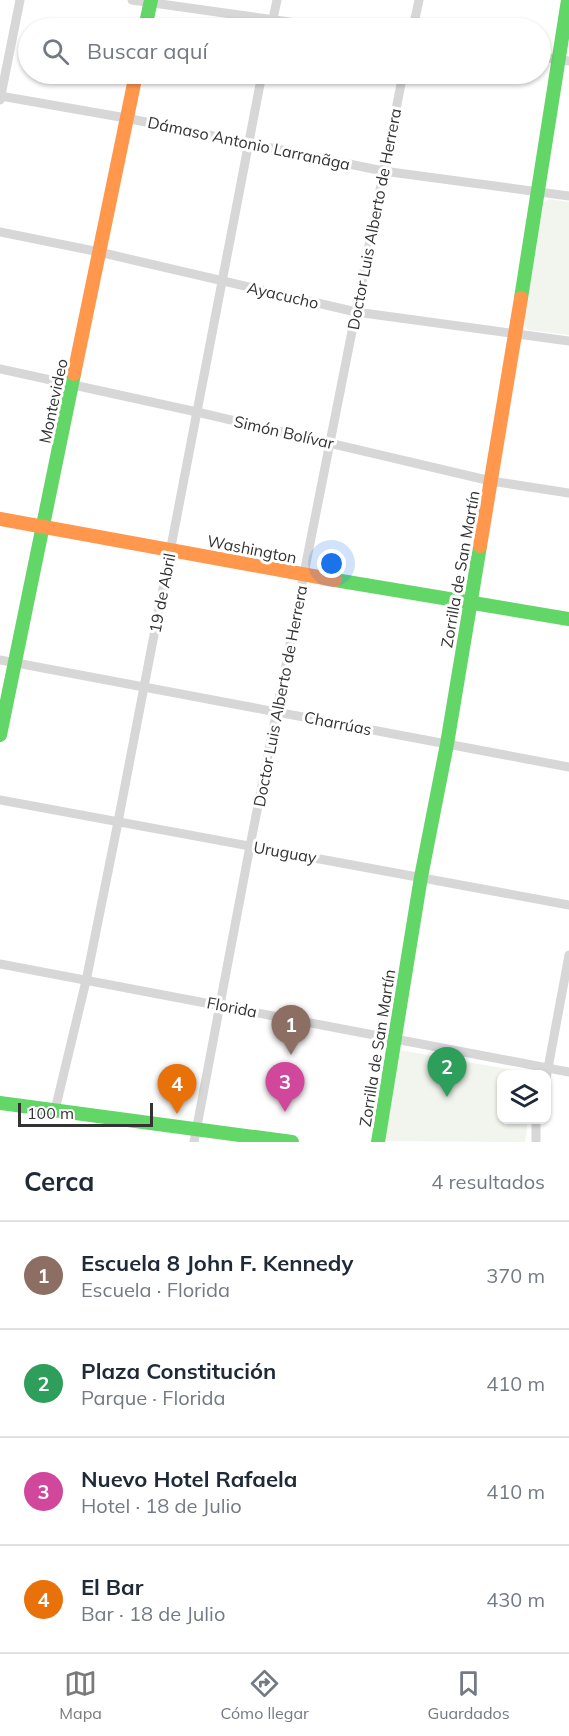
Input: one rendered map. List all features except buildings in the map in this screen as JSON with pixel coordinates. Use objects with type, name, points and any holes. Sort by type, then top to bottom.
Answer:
[{"type":"street","points":[[0,97],[20,0]]},
{"type":"street","points":[[132,0],[151,1],[240,18]]},
{"type":"street","points":[[273,18],[277,0]]},
{"type":"street","points":[[415,18],[419,0]]},
{"type":"street","name":"Zorrilla de San Martín","points":[[378,1142],[421,877],[447,744],[563,61],[568,0]]},
{"type":"street","points":[[147,18],[151,1]]},
{"type":"street","name":"Montevideo","points":[[0,735],[134,84]]},
{"type":"street","name":"19 de Abril","points":[[55,1110],[86,981],[118,822],[260,84]]},
{"type":"street","name":"Doctor Luis Alberto de Herrera","points":[[195,1136],[401,84]]},
{"type":"street","name":"Dámaso Antonio Larranãga","points":[[0,97],[126,118],[383,171],[569,196]]},
{"type":"street","name":"Ayacucho","points":[[0,232],[99,252],[356,312],[569,341]]},
{"type":"street","name":"Simón Bolívar","points":[[0,369],[197,412],[491,481],[569,493]]},
{"type":"street","name":"Washington","points":[[0,519],[304,575],[569,619]]},
{"type":"street","name":"Charrúas","points":[[0,660],[569,767]]},
{"type":"street","name":"Uruguay","points":[[0,800],[569,904]]},
{"type":"street","points":[[548,1068],[569,955]]},
{"type":"street","name":"Florida","points":[[0,964],[569,1072]]},
{"type":"street","points":[[0,1103],[55,1110],[195,1136],[292,1142]]},
{"type":"street","points":[[536,1124],[536,1142]]},
{"type":"shaded area","points":[[549,199],[569,202],[569,335],[528,330],[523,323],[543,203]]},
{"type":"shaded area","points":[[399,1050],[513,1070],[497,1070],[497,1124],[527,1124],[525,1142],[385,1141]]},
{"type":"traffic: fast","points":[[147,18],[151,0]]},
{"type":"traffic: fast","points":[[521,298],[568,0]]},
{"type":"traffic: fast","points":[[0,735],[74,374]]},
{"type":"traffic: fast","points":[[378,1142],[421,877],[447,744],[480,546]]},
{"type":"traffic: fast","points":[[335,580],[569,619]]},
{"type":"traffic: fast","points":[[0,1103],[292,1142]]},
{"type":"traffic: slow","points":[[74,374],[134,84]]},
{"type":"traffic: slow","points":[[480,546],[521,298]]},
{"type":"traffic: slow","points":[[0,519],[335,580]]},
{"type":"place","name":"Escuela 8 John F. Kennedy","points":[[291,1055]]},
{"type":"place","name":"Plaza Constitución","points":[[447,1097]]},
{"type":"place","name":"Nuevo Hotel Rafaela","points":[[285,1112]]},
{"type":"place","name":"El Bar","points":[[177,1114]]}]
